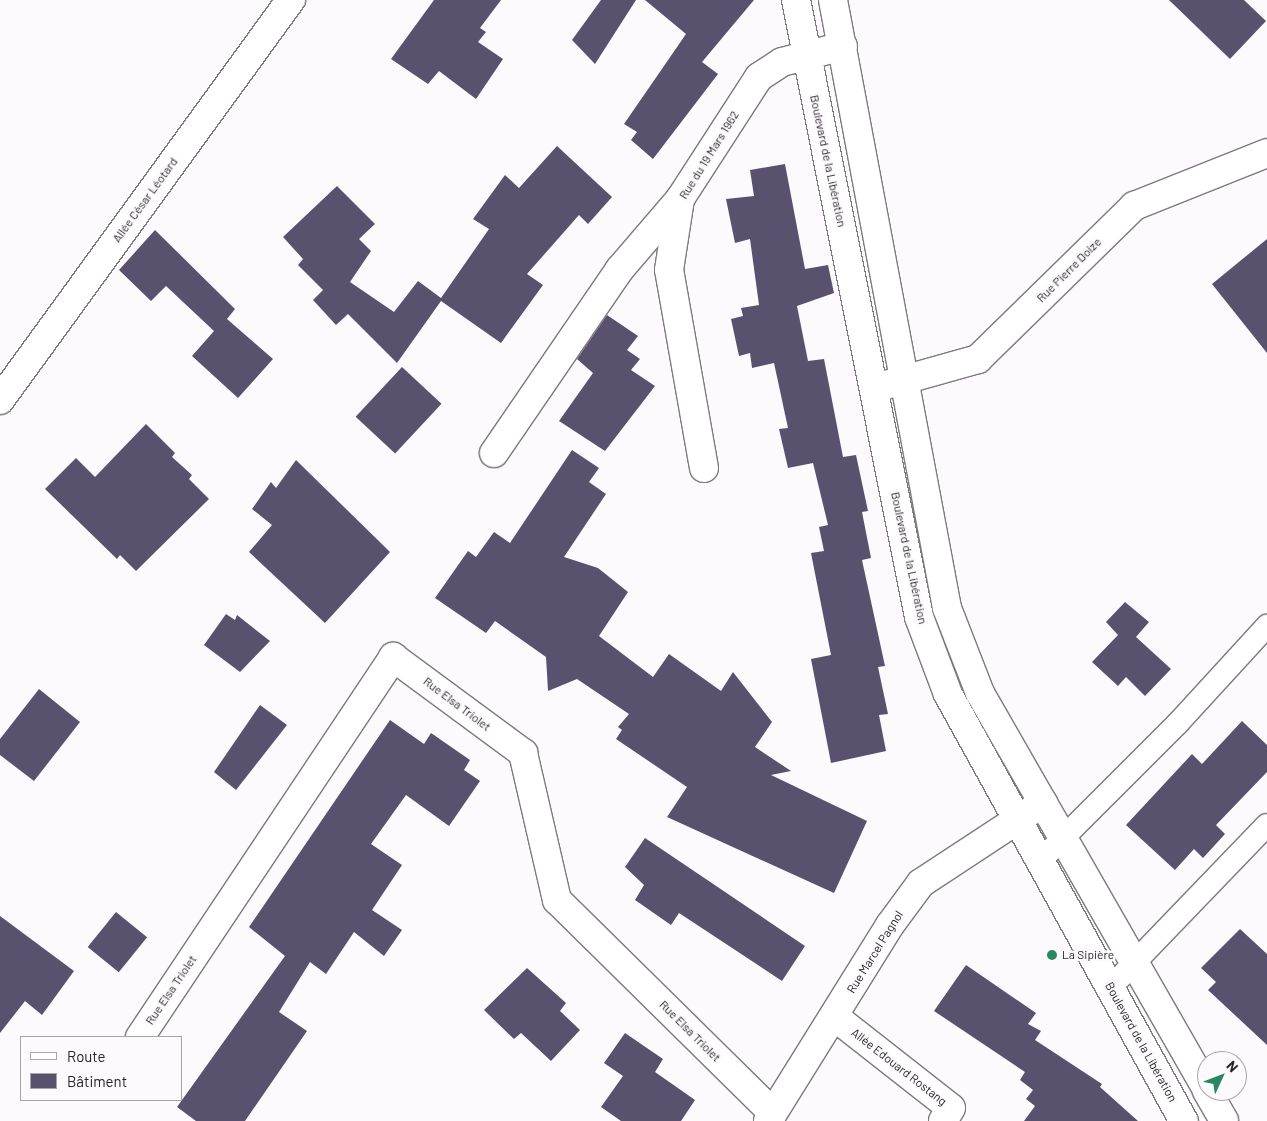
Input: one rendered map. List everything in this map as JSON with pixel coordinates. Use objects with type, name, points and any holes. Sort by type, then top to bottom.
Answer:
[{"type":"street","name":"Allée César Léotard","points":[[2,393],[291,0]]},
{"type":"street","name":"Boulevard de la Libération","points":[[796,0],[875,388],[918,617],[948,694],[1042,859],[1110,988],[1184,1121]]},
{"type":"street","points":[[833,0],[947,608],[980,694],[1197,1073]]},
{"type":"street","name":"Rue du 19 Mars 1962","points":[[704,468],[669,270],[680,199],[759,77],[782,62],[806,54],[842,46]]},
{"type":"street","name":"Rue Pierre Doize","points":[[875,388],[978,359],[1134,206],[1267,154]]},
{"type":"street","points":[[494,453],[620,269],[680,199]]},
{"type":"street","name":"Rue Elsa Triolet","points":[[141,1036],[393,657],[523,753],[557,900],[770,1117]]},
{"type":"street","name":"Rue Marcel Pagnol","points":[[770,1117],[835,1017],[890,925],[921,883],[1043,803]]},
{"type":"street","name":"Allée Edouard Rostang","points":[[835,1017],[951,1108],[943,1121]]},
{"type":"street","points":[[1213,1101],[1224,1121]]},
{"type":"lane","points":[[1042,859],[1267,626]]},
{"type":"lane","points":[[1110,988],[1267,825]]},
{"type":"building","points":[[434,0],[501,0],[480,28],[486,32],[478,42],[503,59],[476,99],[439,71],[428,84],[391,59]]},
{"type":"building","points":[[601,0],[636,0],[595,64],[572,40]]},
{"type":"building","points":[[645,0],[754,0],[702,62],[718,74],[653,159],[631,140],[637,132],[624,124],[686,34]]},
{"type":"building","points":[[1169,0],[1244,0],[1266,21],[1230,59]]},
{"type":"building","points":[[557,146],[612,197],[588,224],[579,215],[527,274],[543,285],[501,343],[441,301],[397,363],[348,314],[336,325],[313,300],[323,290],[298,265],[303,259],[283,237],[337,186],[375,224],[359,239],[371,251],[350,282],[394,312],[418,281],[441,298],[489,229],[473,219],[505,175],[519,188]]},
{"type":"building","points":[[785,164],[805,269],[828,265],[834,293],[797,306],[808,361],[824,359],[843,457],[856,455],[868,511],[862,512],[871,558],[862,560],[885,666],[878,667],[888,714],[879,715],[886,751],[831,763],[811,659],[831,655],[811,553],[824,551],[819,527],[828,525],[813,463],[788,468],[779,429],[788,428],[774,363],[752,368],[750,353],[739,356],[731,319],[743,316],[741,308],[759,305],[750,239],[735,243],[726,199],[754,196],[750,170]]},
{"type":"building","points":[[155,230],[235,309],[227,319],[273,359],[238,398],[192,356],[214,331],[166,286],[151,301],[119,270]]},
{"type":"building","points":[[1267,239],[1267,353],[1212,284]]},
{"type":"building","points":[[607,315],[638,336],[627,350],[640,359],[631,370],[655,386],[605,451],[559,421],[593,373],[577,359]]},
{"type":"building","points":[[402,367],[441,404],[395,454],[356,417]]},
{"type":"building","points":[[146,424],[175,453],[172,457],[192,475],[189,479],[209,499],[136,571],[120,555],[117,559],[45,489],[76,458],[95,477]]},
{"type":"building","points":[[572,450],[599,468],[589,482],[606,494],[564,557],[598,568],[628,592],[599,636],[653,677],[669,654],[721,691],[733,672],[772,722],[755,747],[791,771],[771,775],[867,821],[834,893],[667,817],[687,787],[616,739],[622,730],[618,727],[629,714],[577,679],[548,691],[546,657],[495,621],[486,633],[435,598],[468,551],[476,557],[494,532],[510,543]]},
{"type":"building","points":[[296,460],[390,552],[325,623],[249,552],[272,525],[252,509],[271,482],[276,488]]},
{"type":"building","points":[[1125,602],[1149,622],[1136,637],[1171,669],[1145,696],[1126,677],[1118,686],[1092,662],[1118,635],[1106,622]]},
{"type":"building","points":[[226,614],[235,620],[237,615],[270,641],[240,672],[204,645]]},
{"type":"building","points":[[39,689],[80,722],[34,781],[0,755],[0,739]]},
{"type":"building","points":[[260,705],[287,725],[236,790],[214,772]]},
{"type":"building","points":[[390,720],[424,744],[431,733],[470,760],[464,770],[480,781],[449,826],[406,795],[371,844],[402,865],[372,910],[402,930],[384,956],[354,932],[326,974],[310,962],[279,1012],[307,1031],[245,1121],[196,1121],[177,1107],[285,956],[249,927]]},
{"type":"building","points":[[1242,721],[1267,745],[1267,772],[1216,825],[1225,834],[1203,858],[1194,849],[1175,870],[1126,825],[1192,754],[1202,764]]},
{"type":"building","points":[[645,838],[805,946],[782,981],[679,913],[671,925],[635,900],[644,885],[625,867]]},
{"type":"building","points":[[116,912],[147,937],[119,972],[88,947]]},
{"type":"building","points":[[0,916],[74,971],[42,1015],[25,1001],[0,1033]]},
{"type":"building","points":[[1240,929],[1267,954],[1267,1045],[1208,990],[1216,982],[1201,968]]},
{"type":"building","points":[[966,965],[1036,1013],[1028,1024],[1041,1031],[1035,1040],[1102,1084],[1100,1087],[1138,1121],[1024,1121],[1035,1106],[1026,1099],[1033,1090],[1020,1080],[1025,1072],[934,1011]]},
{"type":"building","points":[[527,968],[566,1003],[560,1011],[580,1030],[551,1061],[521,1033],[514,1039],[484,1010]]},
{"type":"building","points":[[625,1033],[663,1059],[655,1072],[695,1100],[681,1121],[621,1121],[601,1107],[623,1076],[604,1063]]},
{"type":"place","name":"La Sipière","points":[[1052,955]]}]
